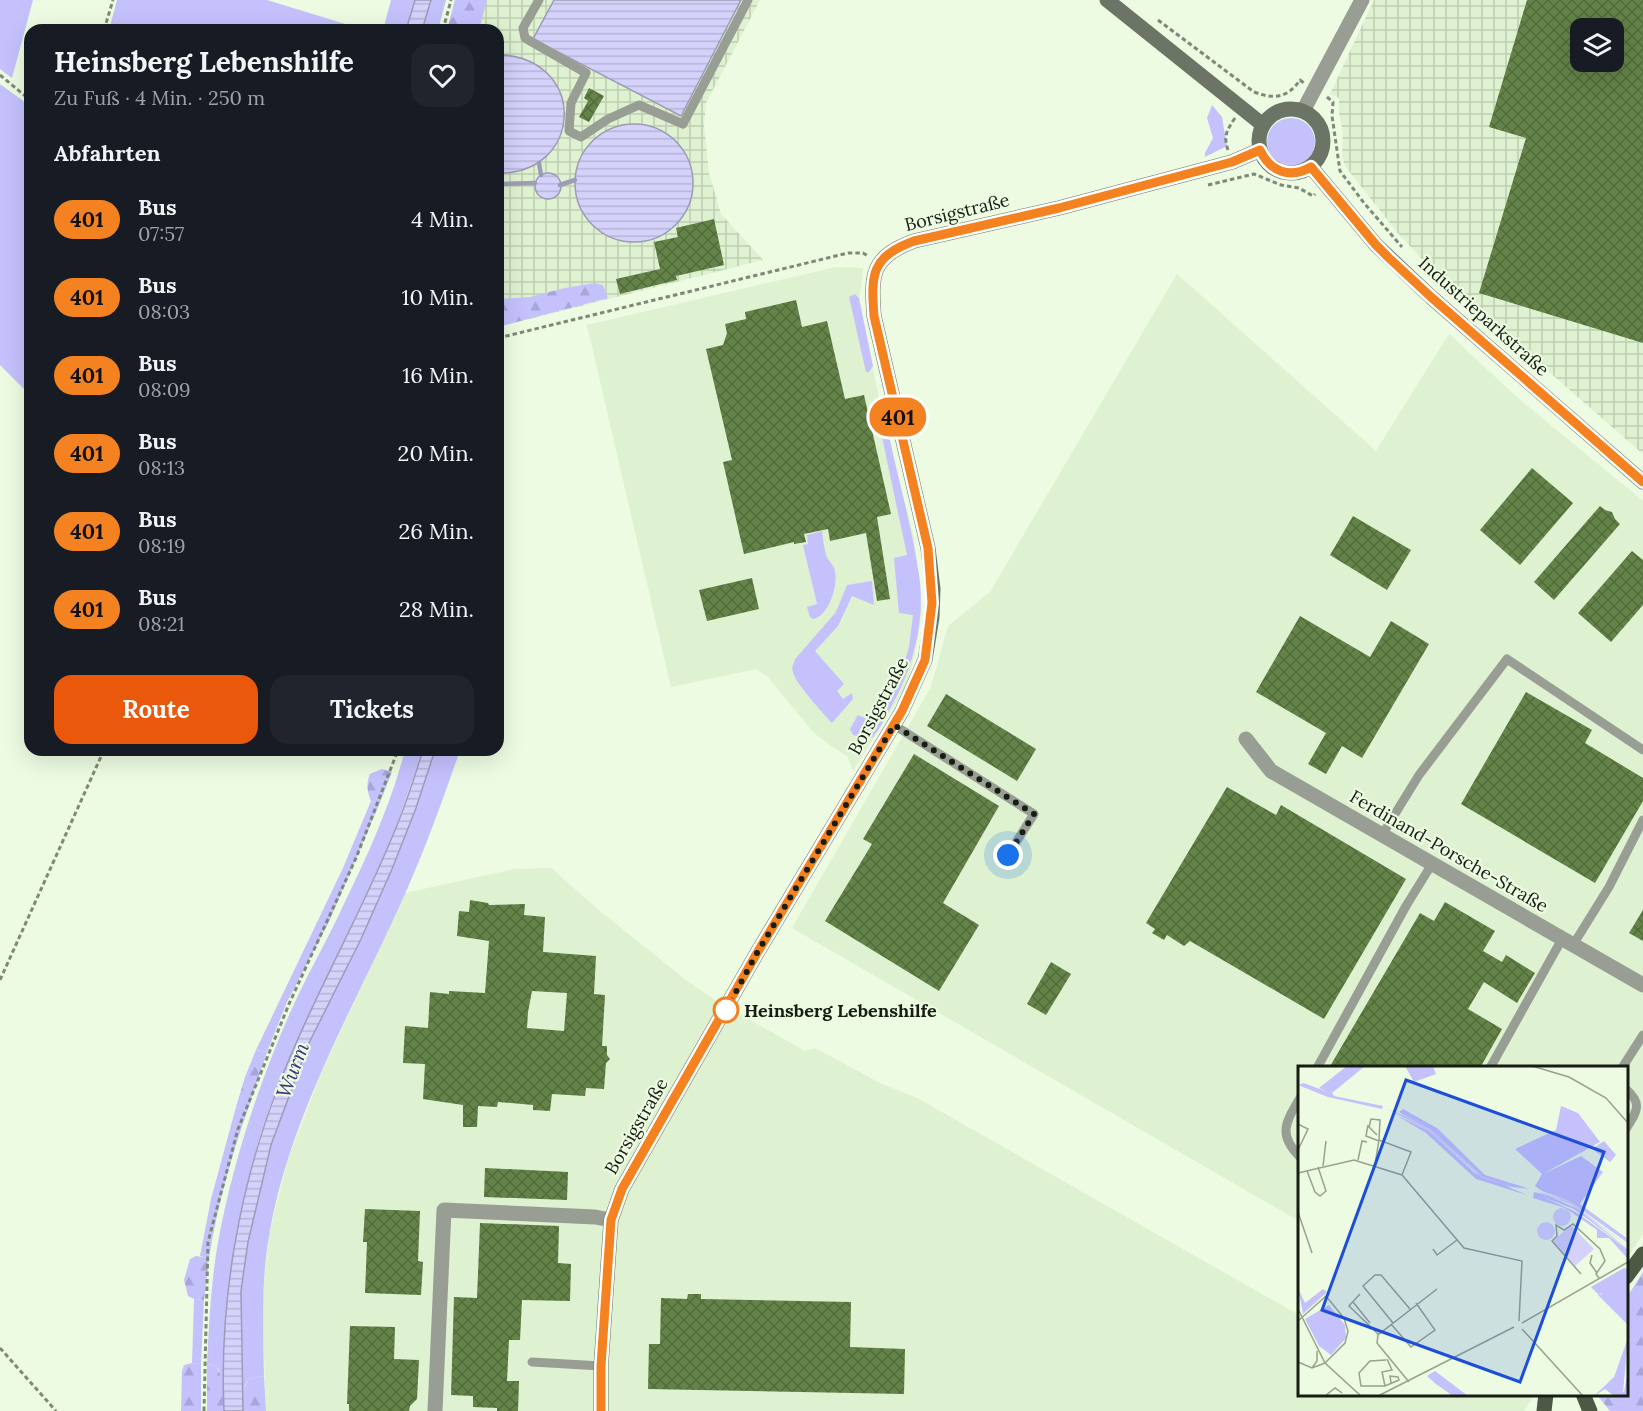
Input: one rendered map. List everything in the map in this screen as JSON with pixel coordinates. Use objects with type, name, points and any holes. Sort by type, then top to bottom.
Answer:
[{"type":"main road","points":[[1628,1274],[1643,1254]]},
{"type":"main road","points":[[1544,1411],[1546,1396]]},
{"type":"main road","points":[[1584,1396],[1590,1411]]},
{"type":"street","points":[[1107,0],[1263,125]]},
{"type":"street","points":[[1303,111],[1362,0]]},
{"type":"street","points":[[1285,109],[1303,111],[1313,117],[1320,126],[1323,148],[1319,159],[1311,167],[1292,174],[1281,172],[1264,160],[1260,150],[1258,141],[1263,125],[1269,118],[1285,109]]},
{"type":"street","name":"Borsigstraße","points":[[601,1411],[601,1366],[611,1220],[622,1189],[757,953],[894,725],[925,660],[932,618],[933,589],[928,548],[874,316],[872,287],[877,267],[895,248],[914,241],[1059,208],[1232,162],[1260,150]]},
{"type":"street","name":"Industrieparkstraße","points":[[1311,167],[1376,245],[1431,297],[1643,482]]},
{"type":"street","name":"Ferdinand-Porsche-Straße","points":[[1246,739],[1271,771],[1643,986]]},
{"type":"street","points":[[435,1411],[444,1210],[595,1217],[611,1220]]},
{"type":"lane","points":[[539,0],[523,28],[525,38],[586,73],[571,103],[569,131],[581,137],[608,119],[639,105],[683,124],[748,0]]},
{"type":"lane","points":[[1382,836],[1419,775],[1507,659],[1643,750]]},
{"type":"lane","points":[[894,725],[1034,814],[1008,855]]},
{"type":"lane","points":[[1491,1066],[1567,942],[1609,887],[1643,820]]},
{"type":"lane","points":[[1318,1066],[1406,906],[1432,864]]},
{"type":"lane","points":[[1623,1066],[1643,1035]]},
{"type":"lane","points":[[1628,1090],[1637,1097],[1639,1102],[1638,1109],[1628,1126]]},
{"type":"lane","points":[[1298,1100],[1285,1124],[1284,1134],[1298,1156]]},
{"type":"lane","points":[[532,1362],[601,1366]]},
{"type":"path","points":[[106,24],[113,0]]},
{"type":"path","points":[[445,24],[451,0]]},
{"type":"path","points":[[1150,14],[1254,92],[1268,97],[1278,97],[1289,91],[1300,80],[1333,102],[1332,116],[1340,171],[1371,212],[1408,254]]},
{"type":"path","points":[[0,75],[24,95]]},
{"type":"path","points":[[1238,177],[1225,141],[1226,132],[1254,92]]},
{"type":"path","points":[[1204,186],[1254,174],[1281,185],[1299,188],[1313,196],[1340,171]]},
{"type":"path","points":[[504,337],[848,253],[863,253],[881,261]]},
{"type":"path","points":[[0,980],[101,756]]},
{"type":"path","points":[[204,1411],[208,1242],[238,1129],[289,1004],[356,858],[396,756]]},
{"type":"path","points":[[0,1348],[56,1411]]},
{"type":"shaded area","points":[[455,0],[760,0],[706,103],[704,124],[709,173],[721,214],[763,260],[504,325],[504,24],[449,24]]},
{"type":"shaded area","points":[[1374,0],[1643,0],[1643,454],[1429,267],[1397,232],[1345,166],[1342,156],[1343,133],[1339,98],[1330,94]]},
{"type":"shaded area","points":[[836,267],[863,268],[859,303],[885,426],[914,537],[922,612],[908,680],[853,771],[847,756],[813,732],[768,677],[756,669],[671,687],[587,325]]},
{"type":"shaded area","points":[[1177,274],[1376,451],[1449,334],[1519,399],[1643,501],[1643,1234],[1628,1256],[1628,1066],[1298,1066],[1298,1220],[792,928],[931,687],[948,626],[990,592]]},
{"type":"shaded area","points":[[551,868],[601,912],[690,983],[717,1001],[805,1051],[815,1048],[880,1083],[917,1098],[1298,1314],[1298,1396],[1533,1396],[1524,1411],[266,1411],[262,1303],[269,1235],[287,1162],[320,1076],[405,893],[515,869]]},
{"type":"green space","points":[[0,0],[33,0],[27,24],[24,24],[24,33],[12,78],[0,69]]},
{"type":"green space","points":[[117,0],[267,0],[345,24],[111,24]]},
{"type":"green space","points":[[391,0],[415,0],[408,24],[385,24]]},
{"type":"green space","points":[[431,0],[446,0],[440,24],[424,24]]},
{"type":"green space","points":[[455,0],[487,0],[481,24],[449,24]]},
{"type":"green space","points":[[0,84],[24,102],[24,389],[0,365]]},
{"type":"green space","points":[[1212,105],[1222,117],[1227,146],[1205,157],[1213,138],[1207,118]]},
{"type":"green space","points":[[1291,118],[1308,125],[1315,142],[1308,159],[1291,166],[1274,159],[1267,142],[1274,125]]},
{"type":"green space","points":[[594,283],[603,285],[608,298],[504,325],[504,299],[530,297]]},
{"type":"green space","points":[[855,294],[859,298],[873,366],[869,372],[866,372],[849,297]]},
{"type":"green space","points":[[889,436],[916,557],[921,609],[916,643],[906,677],[875,735],[872,738],[862,738],[853,735],[850,729],[858,715],[875,722],[899,681],[909,647],[913,615],[899,613],[894,558],[907,555],[882,437]]},
{"type":"green space","points":[[822,531],[826,555],[836,577],[834,592],[828,606],[819,617],[813,619],[807,607],[817,604],[803,545],[808,544],[807,535]]},
{"type":"green space","points":[[872,581],[874,605],[852,596],[838,626],[815,651],[844,684],[837,691],[843,699],[852,693],[853,699],[832,723],[799,683],[792,668],[796,658],[836,612],[847,585]]},
{"type":"green space","points":[[403,756],[421,756],[392,838],[287,1064],[260,1137],[245,1198],[234,1258],[223,1383],[219,1370],[214,1365],[207,1364],[214,1272],[231,1181],[259,1091],[282,1032],[369,849],[393,790]]},
{"type":"green space","points":[[433,756],[458,756],[412,877],[326,1061],[292,1147],[279,1191],[266,1254],[263,1306],[264,1376],[249,1379],[243,1396],[241,1291],[248,1242],[271,1145],[308,1045],[361,939],[416,808]]},
{"type":"green space","points":[[382,769],[392,772],[379,805],[371,801],[368,784],[370,774]]},
{"type":"green space","points":[[371,801],[379,805],[329,922],[287,1002],[267,1052],[256,1050],[343,868]]},
{"type":"green space","points":[[256,1050],[267,1052],[248,1109],[236,1107],[245,1077]]},
{"type":"green space","points":[[236,1107],[248,1109],[225,1182],[209,1258],[200,1256],[211,1199]]},
{"type":"green space","points":[[196,1256],[209,1258],[204,1300],[188,1296],[184,1280],[190,1259]]},
{"type":"green space","points":[[1643,1272],[1643,1411],[1610,1411],[1598,1396],[1628,1396],[1628,1295]]},
{"type":"green space","points":[[194,1299],[204,1300],[201,1364],[192,1363]]},
{"type":"green space","points":[[201,1364],[201,1411],[181,1411],[182,1371],[184,1365]]},
{"type":"green space","points":[[207,1364],[214,1365],[221,1375],[224,1411],[207,1411]]},
{"type":"green space","points":[[264,1376],[266,1411],[243,1411],[243,1394],[249,1379]]},
{"type":"water","points":[[415,0],[431,0],[424,24],[408,24]]},
{"type":"water","points":[[554,0],[741,0],[681,116],[533,39]]},
{"type":"water","points":[[504,55],[532,63],[551,77],[561,96],[564,117],[559,138],[547,155],[528,168],[504,172]]},
{"type":"water","points":[[634,124],[667,134],[683,150],[693,183],[683,216],[667,232],[634,242],[601,232],[585,216],[575,183],[585,150],[601,134]]},
{"type":"water","points":[[548,173],[557,177],[561,186],[557,195],[548,199],[539,195],[535,186],[539,177]]},
{"type":"water","name":"Wurm","points":[[421,756],[433,756],[392,869],[361,939],[308,1045],[271,1145],[248,1242],[241,1291],[243,1411],[224,1411],[223,1370],[229,1287],[234,1246],[252,1165],[264,1125],[291,1055],[365,898],[409,793]]},
{"type":"building","points":[[1527,0],[1643,0],[1643,343],[1479,293],[1526,138],[1489,127]]},
{"type":"building","points":[[589,88],[604,96],[589,122],[579,117],[588,101],[584,98]]},
{"type":"building","points":[[714,219],[724,265],[676,276],[677,280],[620,294],[616,279],[660,269],[654,242],[678,237],[676,228]]},
{"type":"building","points":[[796,300],[802,327],[827,321],[845,399],[864,395],[891,514],[877,517],[890,599],[877,601],[866,533],[830,541],[828,529],[804,534],[806,542],[794,544],[794,542],[744,554],[723,462],[732,460],[706,349],[723,345],[727,333],[725,324],[746,319],[745,312]]},
{"type":"building","points":[[1532,468],[1573,503],[1520,565],[1480,530]]},
{"type":"building","points":[[1600,506],[1612,512],[1620,524],[1554,600],[1534,582]]},
{"type":"building","points":[[1353,516],[1411,550],[1387,590],[1330,555]]},
{"type":"building","points":[[1632,551],[1643,560],[1643,605],[1611,642],[1578,613]]},
{"type":"building","points":[[752,578],[759,609],[707,621],[699,590]]},
{"type":"building","points":[[1300,616],[1370,657],[1391,621],[1429,644],[1362,758],[1342,746],[1326,774],[1308,764],[1326,733],[1256,692]]},
{"type":"building","points":[[1526,692],[1592,730],[1585,743],[1643,778],[1643,801],[1595,883],[1461,804]]},
{"type":"building","points":[[946,694],[1036,749],[1017,781],[927,726]]},
{"type":"building","points":[[914,754],[999,806],[943,903],[979,925],[939,991],[825,921],[872,844],[863,839]]},
{"type":"building","points":[[1227,787],[1276,815],[1281,805],[1406,879],[1324,1019],[1190,941],[1184,946],[1167,935],[1164,940],[1152,933],[1155,929],[1146,923]]},
{"type":"building","points":[[470,900],[489,905],[525,904],[524,915],[545,917],[543,952],[596,956],[594,994],[605,995],[602,1046],[607,1046],[607,1055],[610,1059],[606,1063],[604,1089],[586,1088],[585,1096],[552,1094],[550,1111],[533,1110],[533,1105],[498,1102],[497,1107],[478,1106],[477,1127],[463,1127],[463,1105],[423,1099],[425,1064],[403,1063],[405,1026],[428,1028],[430,992],[485,993],[489,941],[457,936],[459,911],[469,912]],"holes":[[[532,991],[567,993],[564,1031],[527,1028]]]},
{"type":"building","points":[[1445,902],[1495,931],[1483,951],[1502,962],[1506,955],[1535,973],[1517,1003],[1484,982],[1468,1009],[1502,1029],[1481,1066],[1330,1066],[1420,913],[1434,921]]},
{"type":"building","points":[[1643,910],[1643,941],[1629,933]]},
{"type":"building","points":[[1051,962],[1071,974],[1046,1015],[1027,1004]]},
{"type":"building","points":[[485,1168],[568,1172],[567,1200],[484,1197]]},
{"type":"building","points":[[365,1209],[420,1211],[418,1261],[423,1262],[421,1295],[365,1293],[367,1242],[363,1242]]},
{"type":"building","points":[[480,1223],[559,1226],[558,1263],[571,1264],[570,1301],[522,1300],[520,1340],[509,1340],[507,1381],[519,1381],[518,1411],[497,1411],[497,1408],[473,1407],[473,1396],[451,1395],[454,1297],[477,1298]]},
{"type":"building","points":[[688,1294],[701,1294],[701,1299],[851,1302],[850,1347],[905,1349],[904,1394],[648,1389],[649,1344],[660,1344],[661,1298],[687,1299]]},
{"type":"building","points":[[350,1326],[395,1327],[394,1359],[419,1360],[417,1399],[410,1406],[409,1411],[349,1411],[349,1404],[347,1404]]},
{"type":"waterway","points":[[539,163],[541,175]]},
{"type":"waterway","points":[[560,185],[575,180]]},
{"type":"waterway","points":[[504,184],[535,183]]},
{"type":"bus line","name":"401","points":[[601,1411],[601,1366],[611,1220],[622,1189],[757,953],[902,711],[925,660],[932,618],[933,589],[928,548],[874,316],[872,287],[877,267],[895,248],[914,241],[1059,208],[1232,162],[1260,150],[1264,160],[1281,172],[1292,174],[1311,167],[1389,258],[1643,482]]},
{"type":"place","name":"Heinsberg Lebenshilfe","points":[[726,1010]]},
{"type":"route","points":[[726,1010],[757,953],[894,725],[1034,814],[1008,855]]}]
